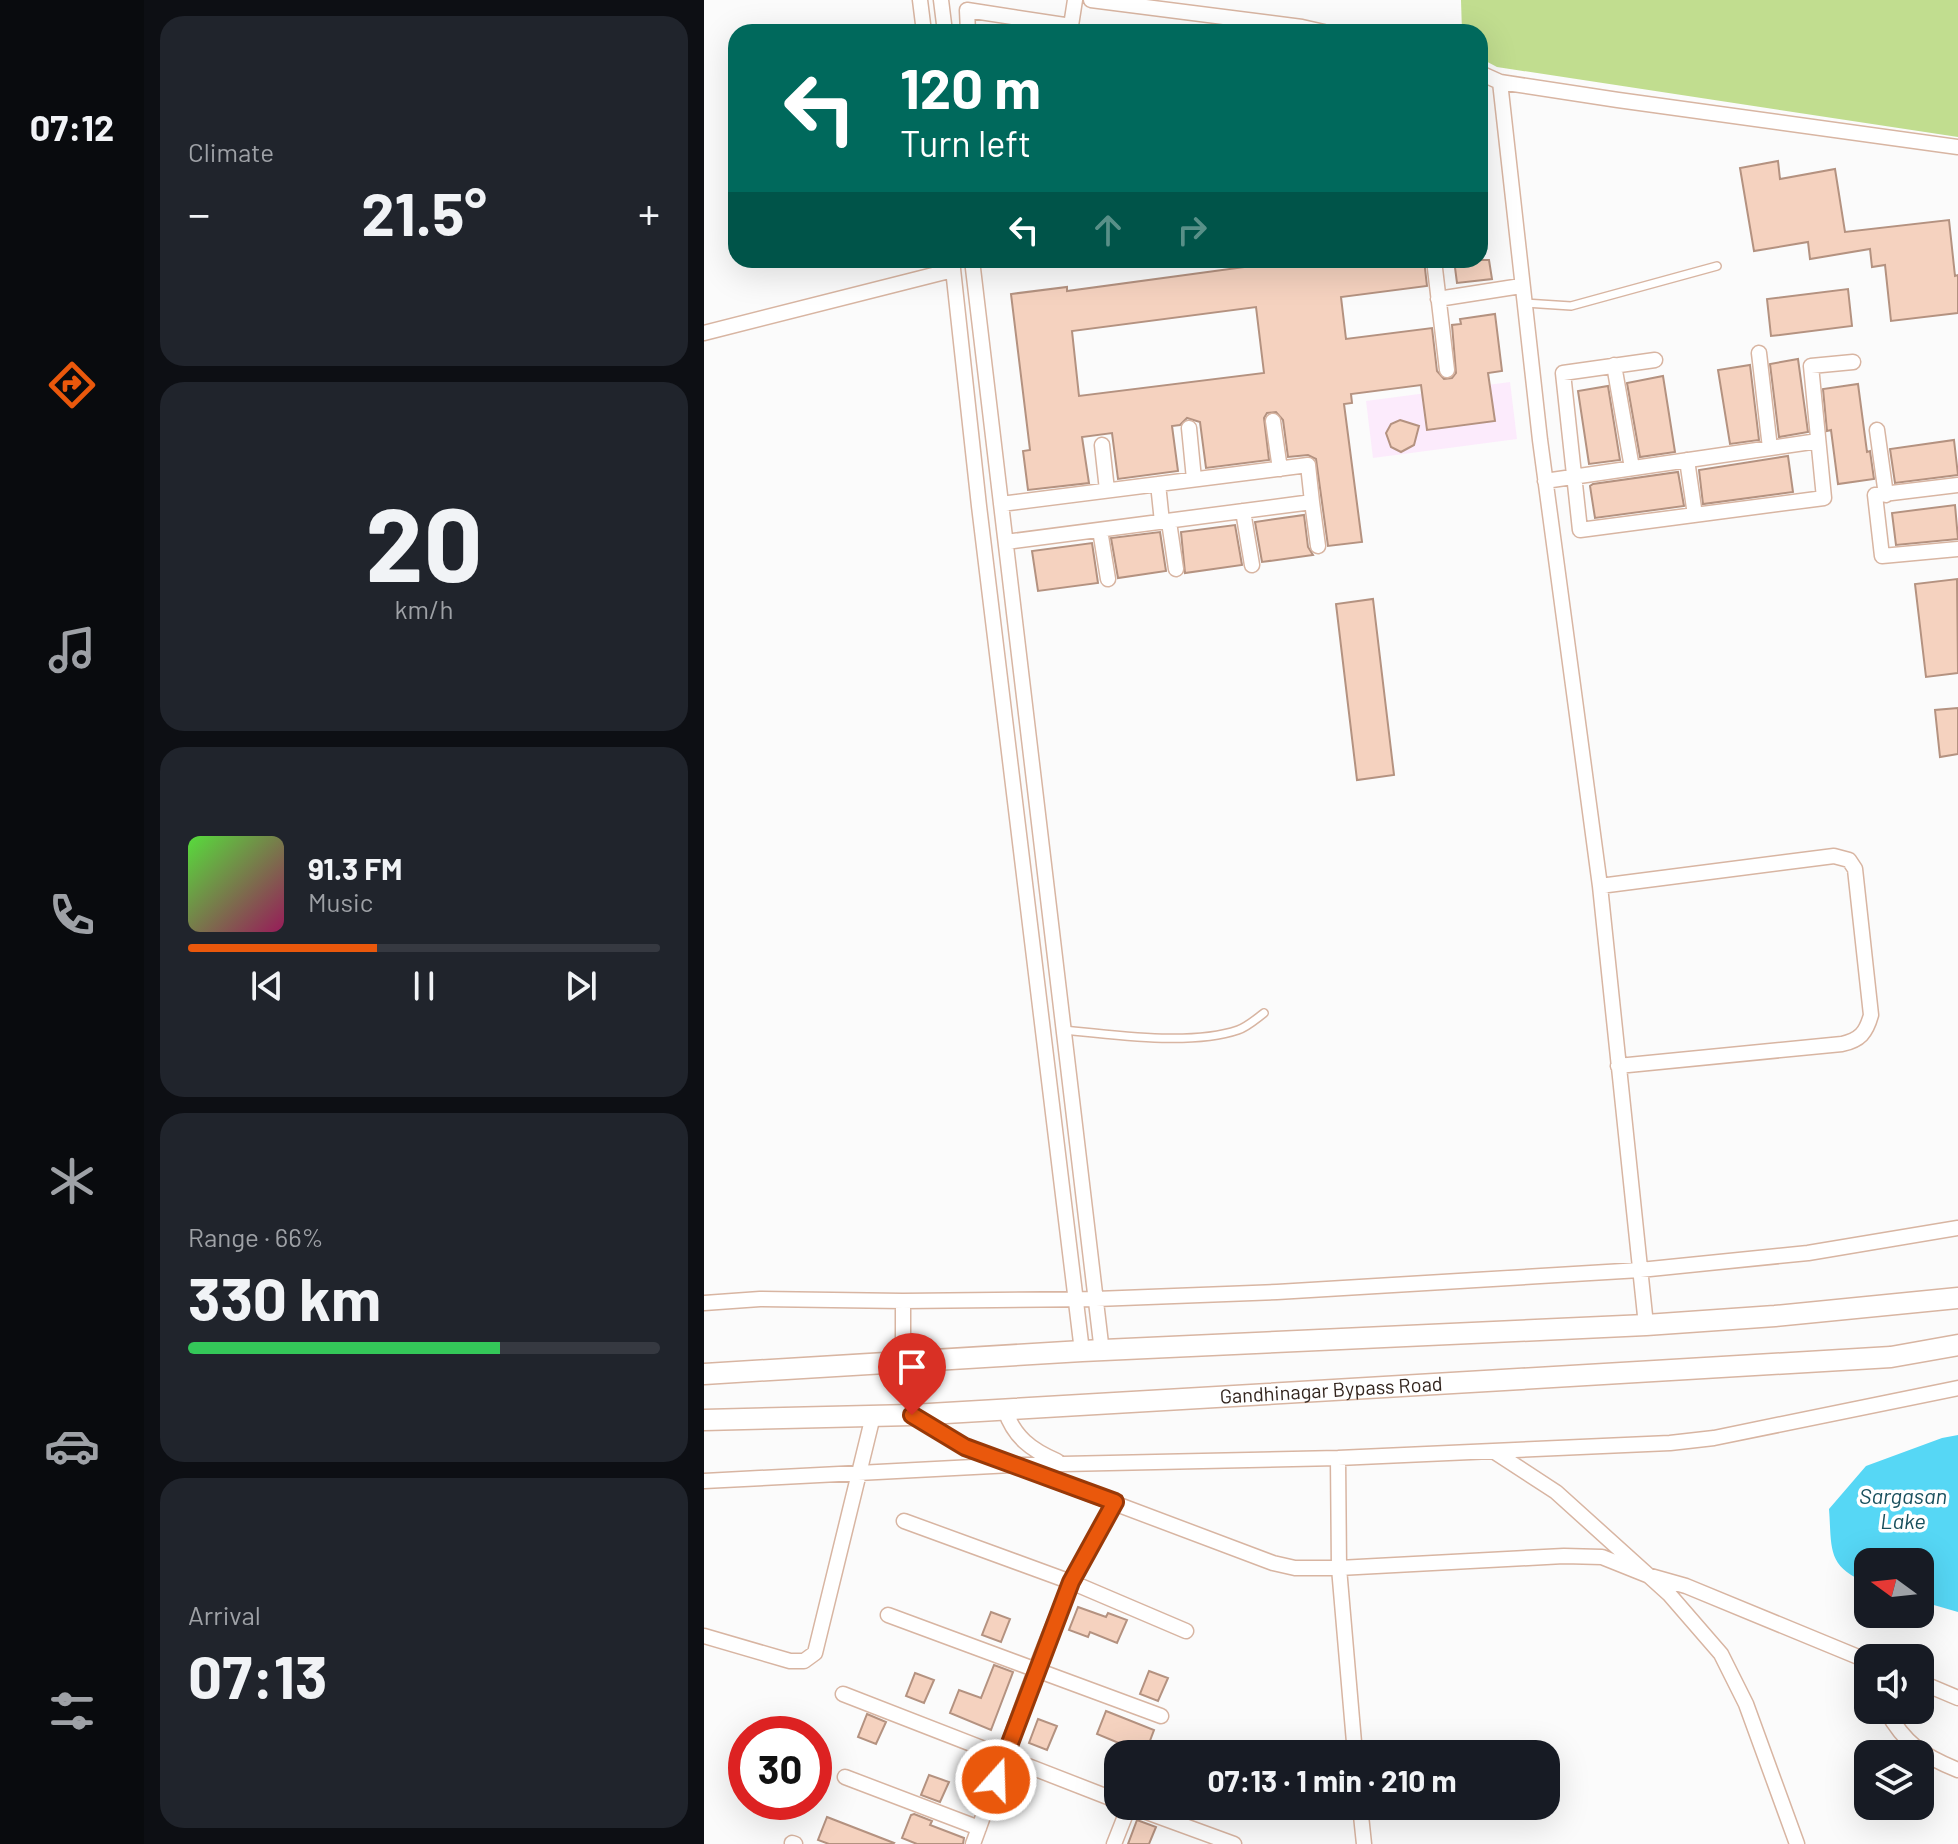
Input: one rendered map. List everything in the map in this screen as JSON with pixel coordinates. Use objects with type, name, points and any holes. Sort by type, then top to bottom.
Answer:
[{"type":"main road","points":[[704,1374],[1646,1325],[1958,1298]]},
{"type":"main road","name":"Gandhinagar Bypass Road","points":[[704,1420],[1005,1410],[1891,1357],[1958,1345]]},
{"type":"street","points":[[920,0],[923,24]]},
{"type":"street","points":[[941,0],[944,24]]},
{"type":"street","points":[[1072,24],[1075,0]]},
{"type":"street","points":[[1091,0],[1279,24]]},
{"type":"street","points":[[968,24],[967,10],[1044,24]]},
{"type":"street","points":[[1488,77],[1500,82],[1958,147]]},
{"type":"street","points":[[1500,82],[1545,481],[1600,886],[1646,1325]]},
{"type":"street","points":[[704,333],[941,268]]},
{"type":"street","points":[[952,268],[1075,1299],[1092,1352]]},
{"type":"street","points":[[973,268],[1096,1299],[1092,1352]]},
{"type":"street","points":[[1435,268],[1447,370]]},
{"type":"street","points":[[1438,299],[1521,286]]},
{"type":"street","points":[[1759,353],[1770,448]]},
{"type":"street","points":[[1655,360],[1563,373],[1580,530],[1824,498],[1811,366],[1853,362]]},
{"type":"street","points":[[1614,365],[1632,468]]},
{"type":"street","points":[[1273,421],[1280,469]]},
{"type":"street","points":[[1189,428],[1194,479]]},
{"type":"street","points":[[1877,430],[1886,495]]},
{"type":"street","points":[[1545,481],[1818,441]]},
{"type":"street","points":[[1102,445],[1107,490]]},
{"type":"street","points":[[1687,460],[1695,515]]},
{"type":"street","points":[[1001,504],[1308,465],[1318,546]]},
{"type":"street","points":[[1158,484],[1176,569]]},
{"type":"street","points":[[1958,485],[1875,495],[1882,556],[1958,549]]},
{"type":"street","points":[[1006,542],[1312,502]]},
{"type":"street","points":[[1243,511],[1252,565]]},
{"type":"street","points":[[1100,530],[1108,579]]},
{"type":"street","points":[[1600,886],[1834,856],[1849,860],[1855,869],[1871,1015],[1866,1032],[1855,1041],[1842,1044],[1618,1066]]},
{"type":"street","points":[[704,1303],[760,1299],[1096,1299],[1277,1292],[1640,1270],[1808,1253],[1958,1228]]},
{"type":"street","points":[[903,1301],[903,1362],[912,1415],[965,1447],[1273,1563],[1295,1568],[1339,1568],[1602,1557],[1686,1586],[1854,1657]]},
{"type":"street","points":[[704,1481],[1012,1465],[1338,1458],[1670,1443],[1714,1438],[1958,1388]]},
{"type":"street","points":[[1005,1410],[1011,1428],[1033,1451],[1065,1465]]},
{"type":"street","points":[[704,1636],[790,1661],[804,1661],[815,1653],[873,1416]]},
{"type":"street","points":[[1492,1451],[1556,1492],[1669,1594],[1721,1654],[1746,1704],[1797,1844]]},
{"type":"street","points":[[1338,1458],[1339,1568],[1354,1740]]},
{"type":"street","points":[[973,1844],[1036,1668],[1071,1582],[1115,1502]]},
{"type":"street","points":[[904,1521],[1071,1582],[1186,1631]]},
{"type":"street","points":[[888,1615],[1161,1716]]},
{"type":"street","points":[[1934,1688],[1958,1698]]},
{"type":"street","points":[[843,1694],[1104,1795]]},
{"type":"street","points":[[1895,1724],[1919,1752],[1958,1770]]},
{"type":"street","points":[[845,1777],[979,1828]]},
{"type":"street","points":[[1114,1844],[1124,1820]]},
{"type":"street","points":[[1168,1820],[1234,1844]]},
{"type":"street","points":[[1361,1820],[1364,1844]]},
{"type":"lane","points":[[1523,303],[1571,306],[1717,266]]},
{"type":"lane","points":[[1064,1030],[1118,1036],[1206,1037],[1240,1030],[1264,1013]]},
{"type":"shaded area","points":[[1510,382],[1517,439],[1373,458],[1366,401]]},
{"type":"green space","points":[[1461,0],[1958,0],[1958,137],[1497,67],[1488,62],[1488,24],[1462,24]]},
{"type":"water","name":"Sargasan Lake","points":[[1958,1435],[1958,1612],[1934,1605],[1934,1548],[1854,1548],[1854,1577],[1838,1563],[1830,1535],[1829,1509],[1866,1466]]},
{"type":"building","points":[[1778,161],[1780,179],[1835,169],[1845,232],[1949,220],[1955,276],[1958,275],[1958,313],[1891,321],[1885,265],[1872,267],[1870,249],[1810,259],[1808,242],[1754,251],[1740,168]]},
{"type":"building","points":[[1489,260],[1492,279],[1457,283],[1455,268],[1488,268]]},
{"type":"building","points":[[1237,268],[1425,268],[1427,286],[1341,297],[1346,339],[1432,328],[1437,371],[1444,379],[1452,378],[1456,373],[1452,325],[1461,324],[1460,319],[1495,314],[1502,371],[1488,373],[1495,421],[1427,430],[1421,385],[1351,394],[1352,403],[1344,404],[1362,542],[1328,546],[1316,459],[1308,455],[1288,457],[1283,420],[1276,412],[1267,413],[1264,418],[1269,460],[1206,468],[1200,422],[1187,418],[1180,425],[1172,426],[1178,471],[1118,479],[1112,433],[1082,437],[1089,483],[1028,490],[1023,451],[1030,450],[1011,294],[1067,287],[1067,291]],"holes":[[[1256,307],[1264,373],[1079,396],[1072,331]]]},
{"type":"building","points":[[1848,289],[1852,326],[1771,336],[1767,299]]},
{"type":"building","points":[[1798,359],[1808,432],[1779,437],[1770,364]]},
{"type":"building","points":[[1750,365],[1759,440],[1730,444],[1718,370]]},
{"type":"building","points":[[1663,376],[1675,452],[1640,457],[1627,383]]},
{"type":"building","points":[[1858,384],[1867,452],[1870,451],[1874,479],[1838,484],[1831,430],[1827,431],[1823,389]]},
{"type":"building","points":[[1608,386],[1620,460],[1589,464],[1578,391]]},
{"type":"building","points":[[1400,420],[1419,426],[1414,445],[1401,452],[1391,447],[1386,433],[1391,424]]},
{"type":"building","points":[[1954,440],[1958,475],[1895,483],[1890,449]]},
{"type":"building","points":[[1788,456],[1793,492],[1703,504],[1699,470]]},
{"type":"building","points":[[1678,472],[1684,506],[1595,518],[1590,486],[1593,484]]},
{"type":"building","points":[[1955,505],[1958,539],[1896,545],[1892,513]]},
{"type":"building","points":[[1304,515],[1308,547],[1313,555],[1262,562],[1255,522]]},
{"type":"building","points":[[1235,525],[1242,565],[1185,573],[1181,532]]},
{"type":"building","points":[[1160,532],[1166,571],[1118,578],[1111,538]]},
{"type":"building","points":[[1092,543],[1098,583],[1038,591],[1032,551]]},
{"type":"building","points":[[1957,579],[1958,673],[1926,677],[1915,584]]},
{"type":"building","points":[[1373,599],[1394,775],[1357,780],[1336,604]]},
{"type":"building","points":[[1958,708],[1958,754],[1940,757],[1935,710]]},
{"type":"building","points":[[1078,1607],[1106,1617],[1108,1613],[1127,1620],[1117,1643],[1090,1632],[1088,1637],[1069,1630]]},
{"type":"building","points":[[991,1612],[1010,1619],[1001,1642],[982,1635]]},
{"type":"building","points":[[994,1665],[1013,1672],[991,1730],[950,1713],[959,1690],[981,1698]]},
{"type":"building","points":[[1149,1671],[1168,1678],[1158,1701],[1140,1694]]},
{"type":"building","points":[[915,1673],[934,1680],[924,1703],[906,1696]]},
{"type":"building","points":[[1106,1711],[1154,1730],[1150,1740],[1111,1740],[1097,1734]]},
{"type":"building","points":[[867,1714],[886,1722],[876,1744],[858,1737]]},
{"type":"building","points":[[1038,1719],[1057,1726],[1047,1750],[1029,1743]]},
{"type":"building","points":[[929,1775],[949,1782],[940,1802],[921,1795]]},
{"type":"building","points":[[914,1814],[932,1821],[930,1825],[964,1838],[963,1844],[917,1844],[902,1838]]},
{"type":"building","points":[[832,1819],[894,1843],[829,1844],[818,1840],[826,1820]]},
{"type":"building","points":[[1137,1820],[1156,1827],[1149,1844],[1128,1844]]},
{"type":"route","points":[[912,1415],[965,1447],[1115,1502],[1071,1582],[996,1780]]}]
